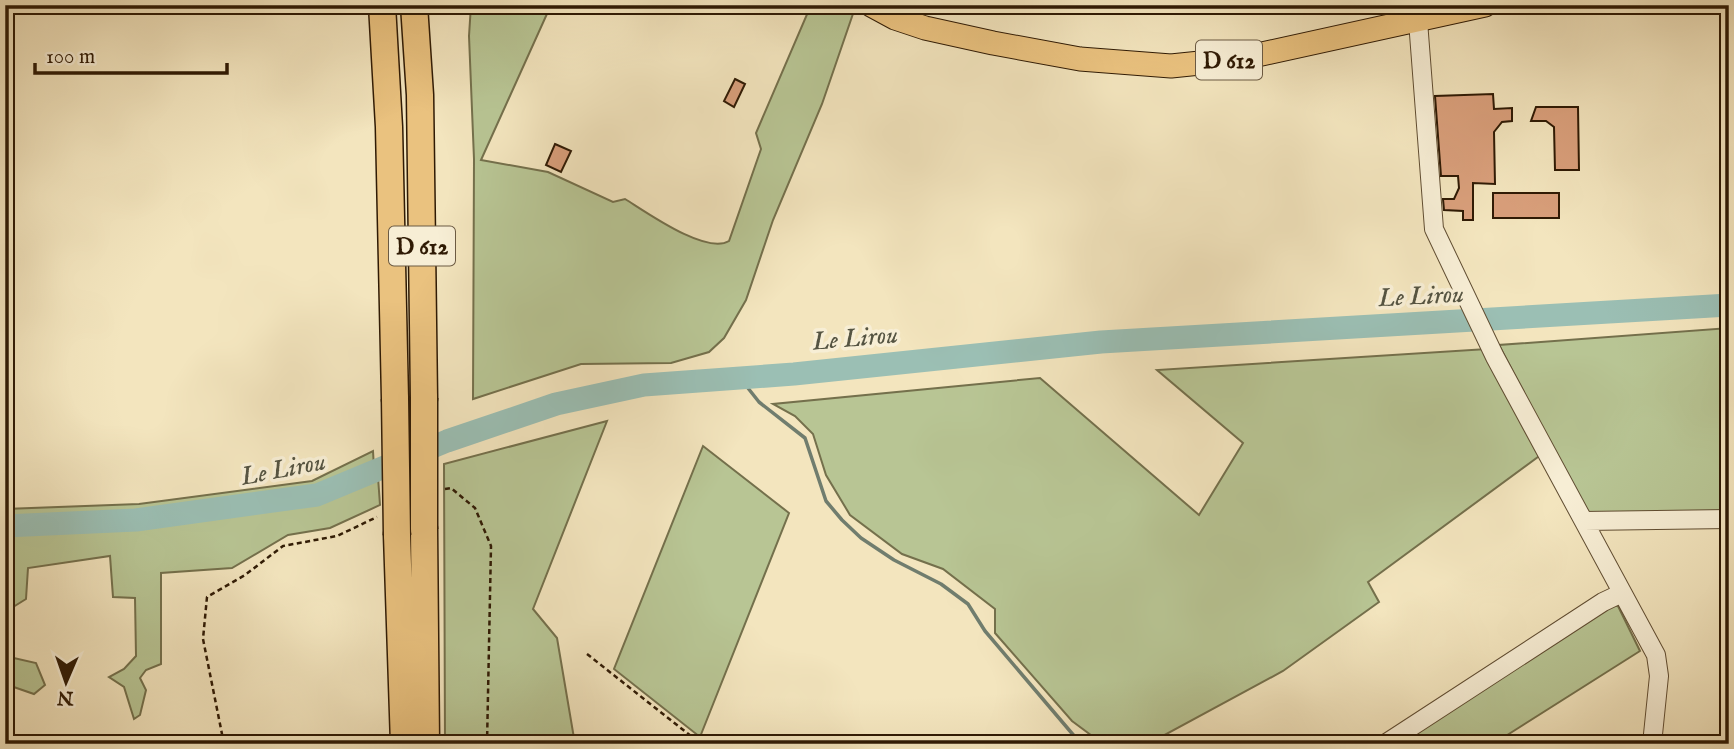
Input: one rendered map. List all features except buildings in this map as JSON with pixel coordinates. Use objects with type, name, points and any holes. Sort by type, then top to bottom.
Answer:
[{"type":"highway","name":"D 612","points":[[369,5],[378,38],[389,127],[395,399],[391,524],[404,744]]},
{"type":"highway","points":[[382,5],[389,127]]},
{"type":"highway","points":[[414,5],[420,95]]},
{"type":"highway","name":"D 612","points":[[426,744],[420,95],[428,5]]},
{"type":"main road","name":"D 612","points":[[871,5],[895,18],[970,38],[1080,59],[1171,66],[1239,59],[1429,14],[1485,5]]},
{"type":"main road","name":"D 612","points":[[901,5],[970,38]]},
{"type":"street","points":[[1429,14],[1434,229],[1495,357],[1656,655],[1658,676],[1652,744]]},
{"type":"street","points":[[1584,521],[1729,519]]},
{"type":"street","points":[[1385,744],[1603,602],[1622,593]]},
{"type":"path","points":[[440,491],[451,488],[475,508],[491,546],[487,744]]},
{"type":"path","points":[[224,744],[203,639],[207,597],[245,575],[284,546],[391,524]]},
{"type":"path","points":[[587,654],[701,744]]},
{"type":"green space","points":[[471,5],[551,5],[481,160],[548,172],[613,202],[625,199],[676,230],[706,242],[719,244],[729,241],[761,149],[756,133],[811,5],[856,5],[822,104],[773,220],[746,300],[724,338],[709,352],[671,363],[581,364],[473,399],[474,159],[469,36]]},
{"type":"green space","points":[[1729,328],[1729,513],[1588,516],[1499,345]]},
{"type":"green space","points":[[1487,349],[1542,454],[1368,582],[1379,602],[1283,671],[1148,744],[1103,744],[1072,721],[995,633],[995,609],[943,569],[902,554],[850,515],[826,475],[813,434],[795,416],[773,404],[1040,378],[1199,515],[1243,443],[1157,370]]},
{"type":"green space","points":[[607,421],[533,609],[557,638],[575,744],[445,744],[444,464]]},
{"type":"green space","points":[[703,446],[789,513],[700,737],[614,669]]},
{"type":"green space","points":[[373,451],[374,468],[313,491],[134,514],[5,521],[5,509],[139,504],[312,481]]},
{"type":"green space","points":[[378,477],[380,505],[330,528],[288,535],[232,568],[161,573],[161,664],[146,670],[140,678],[146,690],[140,715],[134,719],[124,687],[109,677],[124,669],[136,656],[135,598],[113,597],[110,556],[28,568],[26,599],[5,612],[5,534],[156,524],[251,511],[316,500]]},
{"type":"green space","points":[[1611,605],[1618,606],[1640,651],[1493,744],[1394,744]]},
{"type":"green space","points":[[5,656],[36,663],[45,685],[34,694],[5,684]]},
{"type":"waterway","name":"Le Lirou","points":[[5,526],[136,520],[317,495],[447,441],[556,404],[644,385],[794,374],[1101,342],[1729,305]]},
{"type":"waterway","points":[[740,378],[759,402],[805,438],[826,501],[842,520],[861,538],[894,560],[941,584],[968,604],[985,631],[1081,744]]}]
